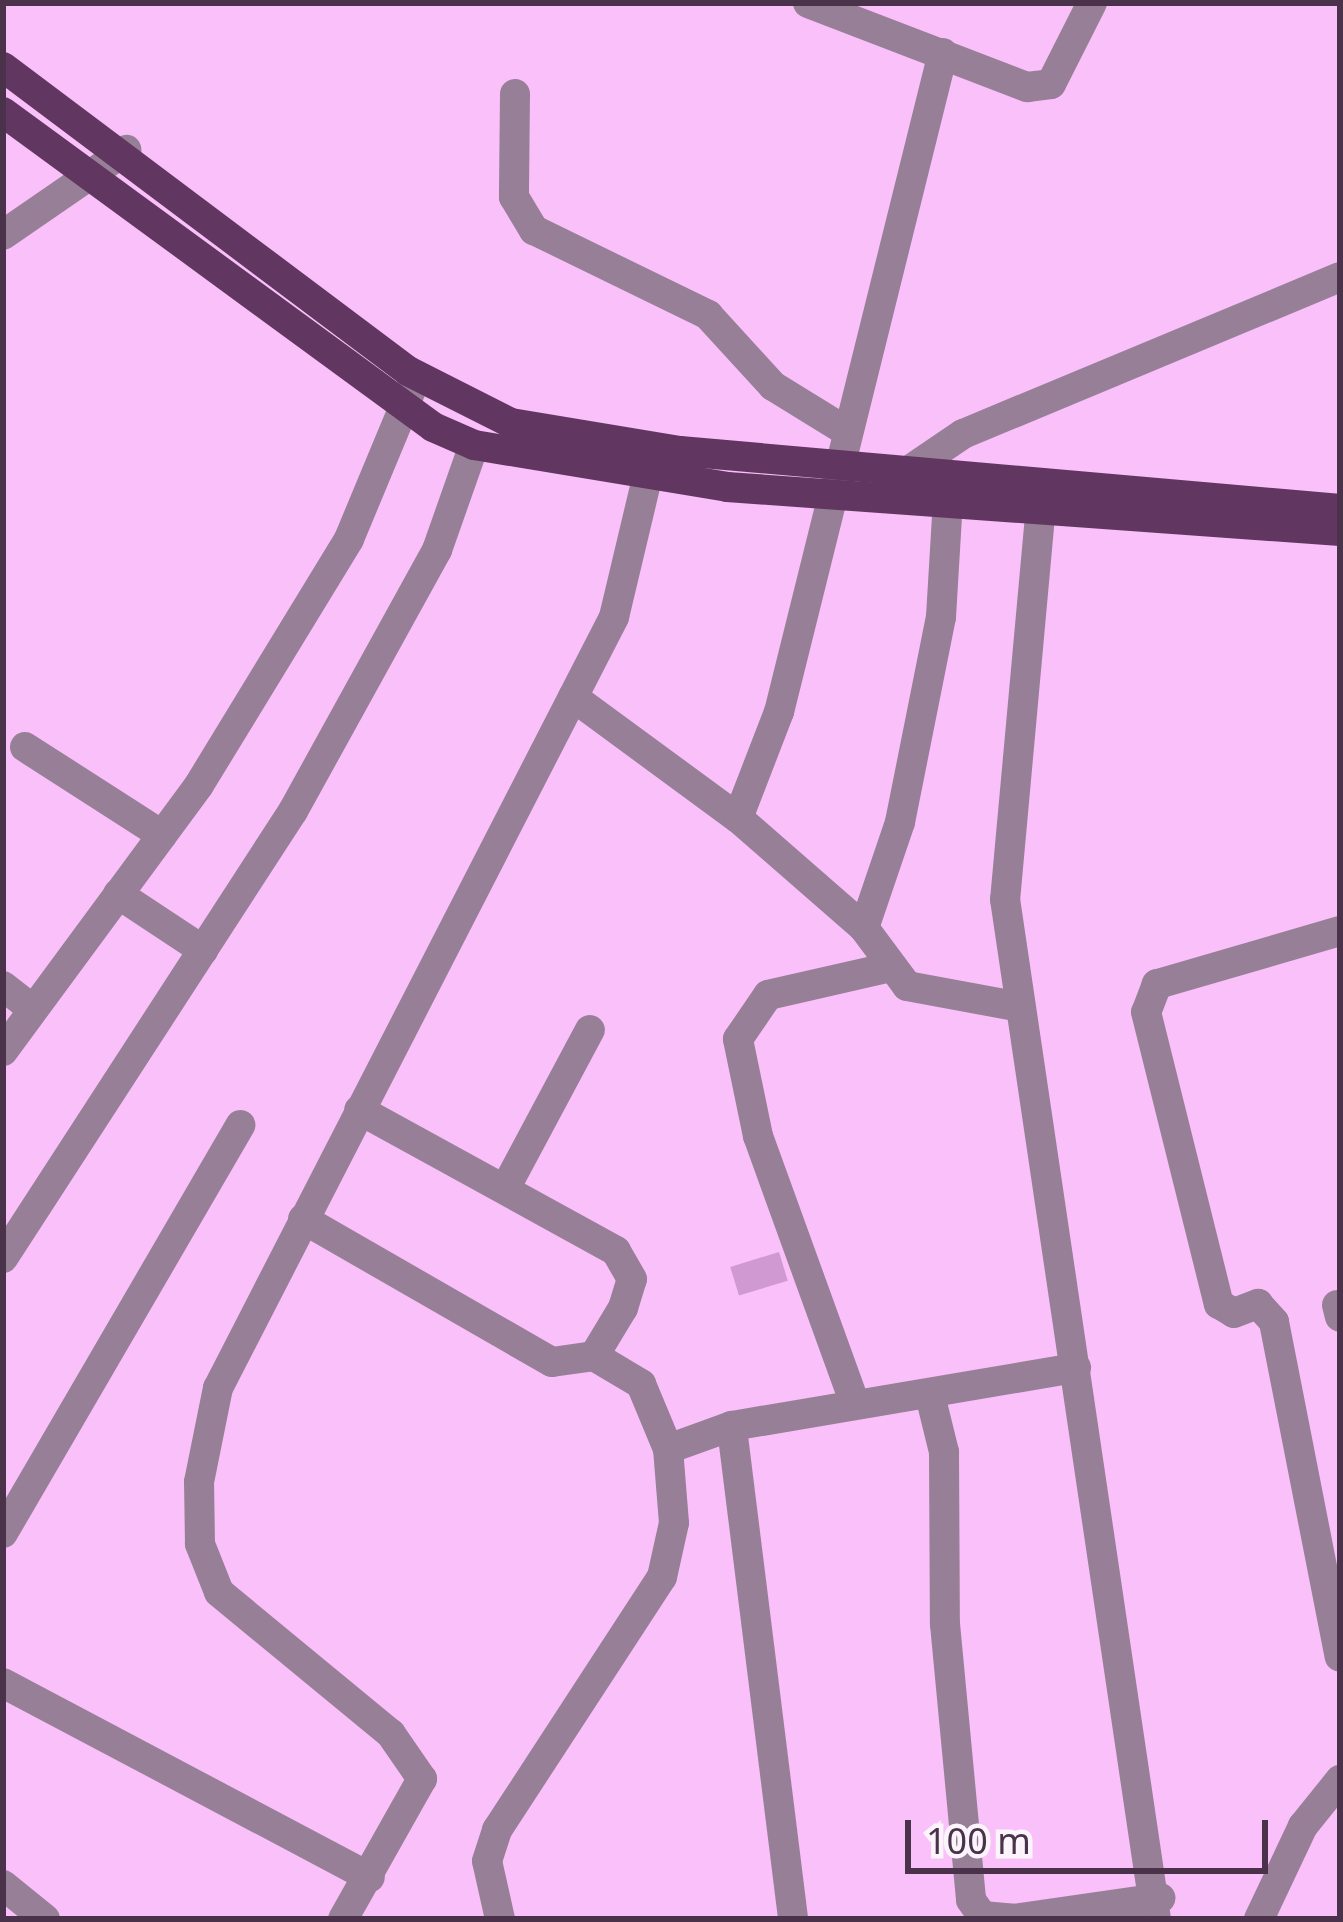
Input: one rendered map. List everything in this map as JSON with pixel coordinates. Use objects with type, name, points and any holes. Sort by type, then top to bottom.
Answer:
[{"type":"main road","points":[[3,67],[126,150],[417,376],[572,440],[948,498],[1340,531]]},
{"type":"main road","points":[[3,112],[405,406],[474,446],[647,478],[907,472],[1340,509]]},
{"type":"street","points":[[808,3],[846,10],[1027,87],[1051,83],[1092,3]]},
{"type":"street","points":[[738,818],[779,712],[830,477],[943,53]]},
{"type":"street","points":[[515,94],[514,197],[533,230],[708,315],[773,386],[843,429]]},
{"type":"street","points":[[3,235],[93,180],[126,150]]},
{"type":"street","points":[[907,472],[978,427],[1340,277]]},
{"type":"street","points":[[3,1051],[162,835],[349,539],[417,376]]},
{"type":"street","points":[[3,1258],[203,950],[437,550],[474,446]]},
{"type":"street","points":[[343,1919],[420,1792],[414,1761],[219,1592],[200,1544],[218,1388],[614,617],[647,478]]},
{"type":"street","points":[[865,928],[900,822],[936,641],[948,498]]},
{"type":"street","points":[[930,1395],[944,1452],[945,1624],[971,1900],[982,1916],[1014,1919],[1158,1909],[1076,1368],[1015,1006],[1007,823],[1041,505]]},
{"type":"street","points":[[573,697],[738,818],[865,928],[887,968],[936,998],[1015,1006]]},
{"type":"street","points":[[25,747],[162,835]]},
{"type":"street","points":[[118,894],[203,950]]},
{"type":"street","points":[[1340,931],[1157,985],[1146,1012],[1219,1304],[1234,1312],[1258,1304],[1274,1322],[1340,1657]]},
{"type":"street","points":[[856,1404],[758,1136],[738,1040],[768,995],[887,968]]},
{"type":"street","points":[[3,986],[32,1010]]},
{"type":"street","points":[[506,1187],[590,1030]]},
{"type":"street","points":[[359,1110],[616,1251],[632,1279],[594,1356]]},
{"type":"street","points":[[3,1533],[240,1125]]},
{"type":"street","points":[[303,1219],[552,1362],[594,1356],[640,1384],[668,1449],[674,1523],[662,1577],[497,1830],[488,1861],[500,1919]]},
{"type":"street","points":[[668,1449],[732,1426],[1076,1368]]},
{"type":"street","points":[[732,1426],[793,1918]]},
{"type":"street","points":[[3,1682],[370,1877]]},
{"type":"street","points":[[1259,1919],[1303,1826],[1340,1780]]},
{"type":"street","points":[[3,1885],[45,1919]]},
{"type":"building","points":[[779,1252],[788,1281],[739,1296],[730,1267]]}]
